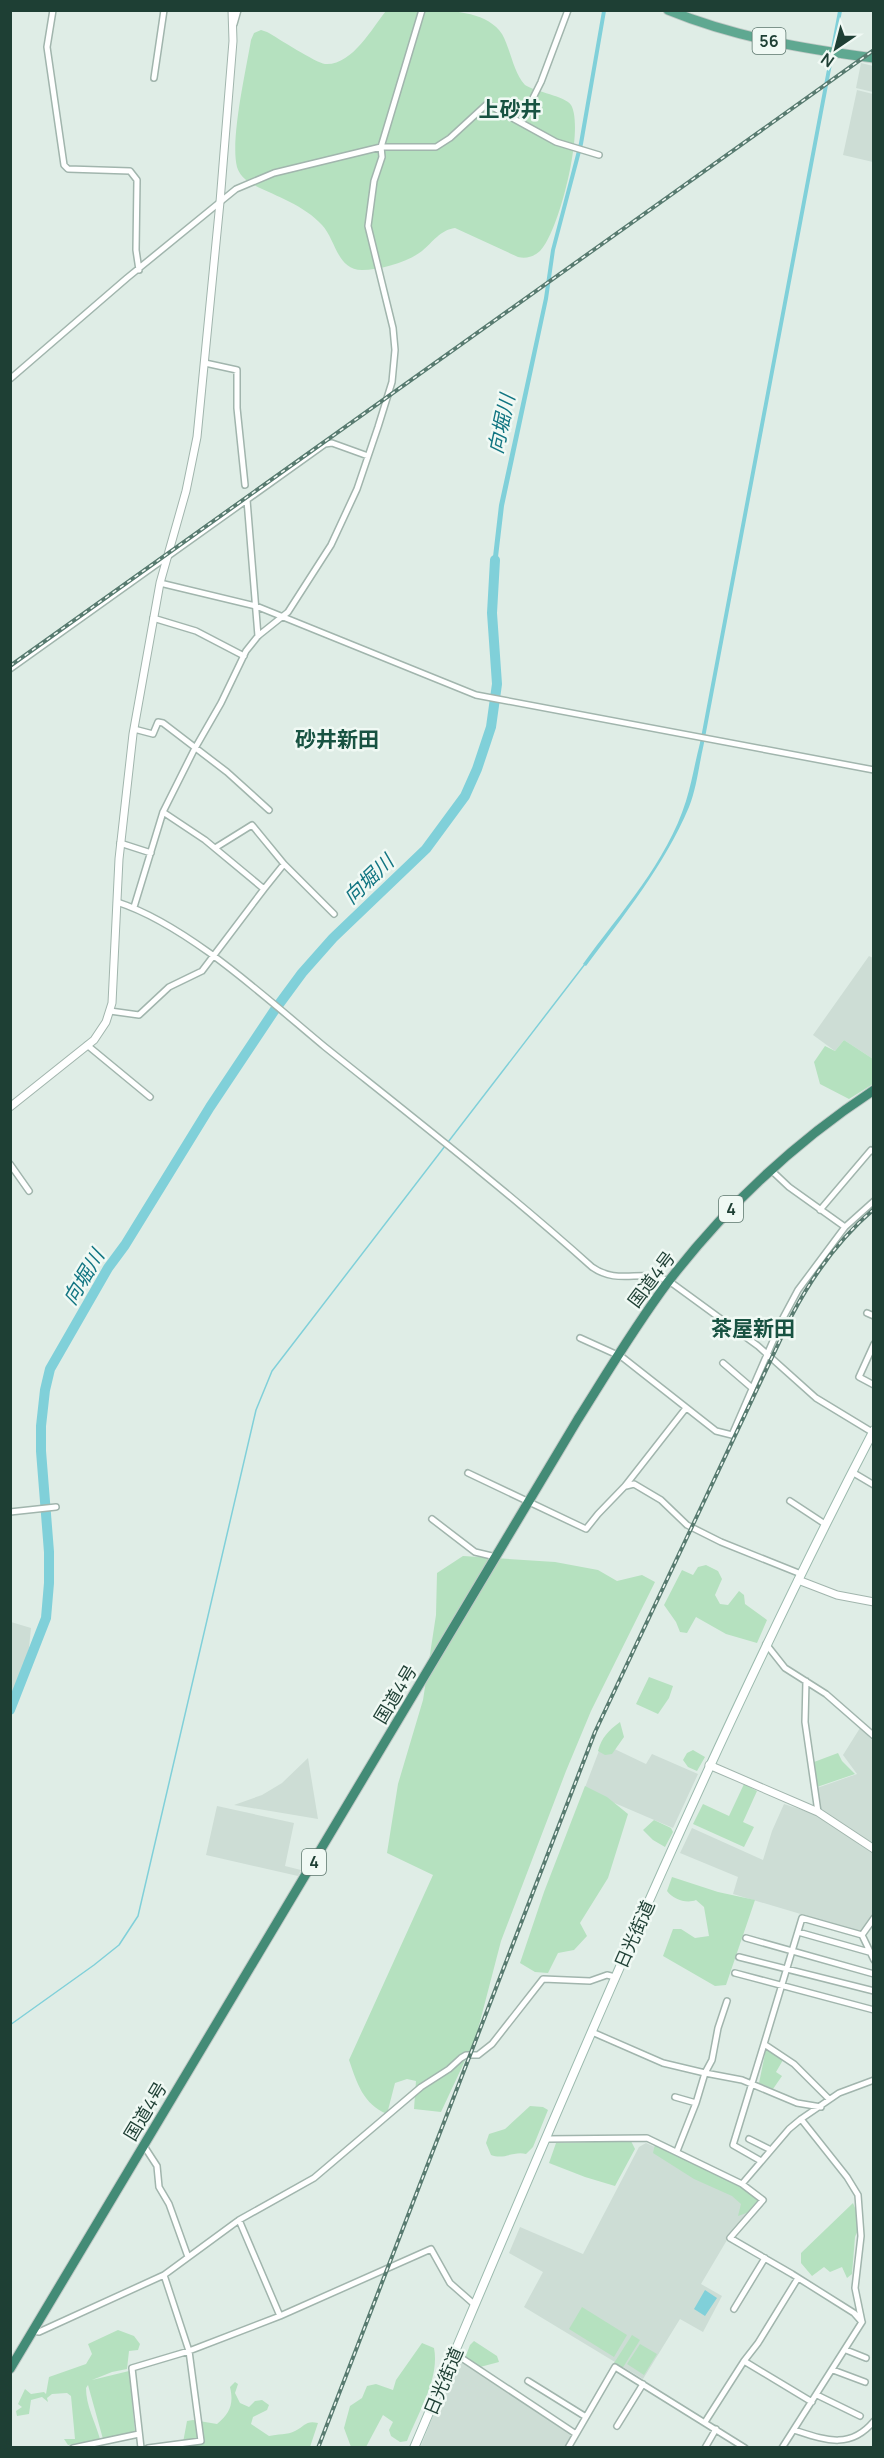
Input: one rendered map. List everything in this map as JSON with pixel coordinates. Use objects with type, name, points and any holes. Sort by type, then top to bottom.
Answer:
[{"type":"highway","name":"国道4号","points":[[10,2369],[618,1355],[669,1281],[718,1223],[771,1170],[823,1126],[873,1090]]},
{"type":"main road","name":"56","points":[[669,10],[771,42],[873,58]]},
{"type":"main road","name":"日光街道","points":[[414,2448],[615,1977],[709,1765],[825,1524],[872,1436]]},
{"type":"street","points":[[53,10],[47,47],[64,165],[68,169],[130,171],[134,175],[137,180],[136,250],[139,270]]},
{"type":"street","points":[[154,78],[164,10]]},
{"type":"street","points":[[10,1107],[100,1034],[110,1011],[114,986],[120,843],[134,729],[160,583],[196,448],[220,202],[232,10]]},
{"type":"street","points":[[232,31],[238,10]]},
{"type":"street","points":[[134,908],[163,813],[195,748],[222,703],[244,656],[258,636],[288,612],[331,545],[357,489],[392,382],[393,328],[368,226],[374,181],[382,157],[381,147],[422,10]]},
{"type":"street","points":[[521,122],[541,82],[568,10]]},
{"type":"street","points":[[10,379],[127,278],[236,189],[274,173],[381,147],[436,147],[450,138],[487,104],[556,142],[599,154]]},
{"type":"street","points":[[205,363],[237,370],[237,408],[245,485]]},
{"type":"street","points":[[10,669],[325,444],[332,443],[368,456]]},
{"type":"street","points":[[247,500],[258,636]]},
{"type":"street","points":[[160,583],[256,606],[476,695],[873,771]]},
{"type":"street","points":[[153,618],[196,631],[244,656]]},
{"type":"street","points":[[134,729],[153,734],[158,722],[163,723],[269,810]]},
{"type":"street","points":[[163,813],[215,848],[264,889]]},
{"type":"street","points":[[215,848],[252,825],[284,864],[334,914]]},
{"type":"street","points":[[120,843],[151,853]]},
{"type":"street","points":[[110,1011],[138,1015],[169,987],[202,971],[284,864]]},
{"type":"street","points":[[117,902],[134,908],[177,931],[213,957],[450,1148],[592,1267],[607,1276],[656,1276],[669,1281],[697,1299],[768,1354],[816,1398],[872,1436]]},
{"type":"street","points":[[87,1046],[150,1097]]},
{"type":"street","points":[[820,1210],[871,1150],[873,1152]]},
{"type":"street","points":[[10,1164],[29,1191]]},
{"type":"street","points":[[771,1170],[845,1227]]},
{"type":"street","points":[[580,1338],[618,1355],[716,1431],[732,1435],[798,1290],[845,1227],[873,1201]]},
{"type":"street","points":[[873,1344],[859,1377],[873,1384]]},
{"type":"street","points":[[723,1363],[752,1388]]},
{"type":"street","points":[[468,1473],[586,1529],[625,1486],[686,1408]]},
{"type":"street","points":[[852,1472],[873,1485]]},
{"type":"street","points":[[625,1486],[634,1484],[661,1500],[691,1527],[837,1595],[873,1602]]},
{"type":"street","points":[[790,1501],[825,1524]]},
{"type":"street","points":[[10,1512],[54,1507]]},
{"type":"street","points":[[432,1519],[475,1552],[496,1557]]},
{"type":"street","points":[[766,1644],[780,1663],[826,1694],[873,1736]]},
{"type":"street","points":[[806,1681],[805,1722],[818,1812]]},
{"type":"street","points":[[709,1765],[818,1812],[873,1849]]},
{"type":"street","points":[[761,2161],[733,2145],[802,1918],[862,1935]]},
{"type":"street","points":[[862,1935],[873,1918]]},
{"type":"street","points":[[798,1932],[870,1953]]},
{"type":"street","points":[[862,1935],[873,1960]]},
{"type":"street","points":[[746,1938],[873,1974]]},
{"type":"street","points":[[739,1957],[873,1991]]},
{"type":"street","points":[[735,1973],[873,2010]]},
{"type":"street","points":[[33,2331],[39,2332],[164,2275],[239,2220],[314,2178],[404,2104],[421,2087],[449,2069],[461,2058],[477,2055],[492,2044],[543,1979],[590,1981],[607,1975],[615,1977]]},
{"type":"street","points":[[678,2151],[705,2073],[712,2060],[718,2028],[728,2001]]},
{"type":"street","points":[[592,2032],[663,2063],[742,2080],[797,2103],[821,2107]]},
{"type":"street","points":[[764,2044],[794,2064],[829,2099]]},
{"type":"street","points":[[742,2184],[801,2119],[821,2107],[829,2099],[873,2080]]},
{"type":"street","points":[[675,2097],[696,2103]]},
{"type":"street","points":[[782,2448],[862,2322],[855,2288],[861,2236],[858,2195],[847,2177],[801,2119]]},
{"type":"street","points":[[546,2139],[647,2138],[678,2151],[742,2184],[763,2200],[730,2238],[854,2313],[862,2322]]},
{"type":"street","points":[[749,2139],[771,2150]]},
{"type":"street","points":[[144,2146],[157,2166],[159,2187],[169,2204],[188,2257]]},
{"type":"street","points":[[239,2220],[280,2316]]},
{"type":"street","points":[[141,2448],[132,2368],[189,2351],[280,2316],[431,2249],[450,2283],[475,2305]]},
{"type":"street","points":[[734,2309],[765,2258]]},
{"type":"street","points":[[147,2448],[201,2441],[189,2351],[164,2275]]},
{"type":"street","points":[[705,2422],[798,2278]]},
{"type":"street","points":[[846,2350],[866,2358]]},
{"type":"street","points":[[454,2353],[576,2434]]},
{"type":"street","points":[[744,2361],[812,2402]]},
{"type":"street","points":[[568,2448],[615,2367],[745,2448]]},
{"type":"street","points":[[833,2370],[865,2382]]},
{"type":"street","points":[[528,2381],[586,2417]]},
{"type":"street","points":[[616,2427],[643,2384]]},
{"type":"street","points":[[817,2395],[860,2416]]},
{"type":"street","points":[[794,2430],[817,2437],[844,2441],[855,2437],[873,2421]]},
{"type":"street","points":[[705,2448],[716,2429]]},
{"type":"street","points":[[73,2448],[139,2434]]},
{"type":"shaded area","points":[[861,63],[873,66],[873,92],[856,88]]},
{"type":"shaded area","points":[[857,90],[873,94],[873,162],[843,155]]},
{"type":"shaded area","points":[[869,956],[873,958],[873,1059],[844,1040],[835,1051],[813,1035]]},
{"type":"shaded area","points":[[11,1622],[31,1628],[29,1648],[11,1707]]},
{"type":"shaded area","points":[[860,1728],[873,1741],[873,1846],[820,1810],[817,1788],[857,1774],[843,1755]]},
{"type":"shaded area","points":[[602,1743],[646,1764],[652,1754],[698,1774],[673,1828],[584,1790]]},
{"type":"shaded area","points":[[308,1758],[318,1819],[234,1805],[262,1795],[282,1783]]},
{"type":"shaded area","points":[[784,1804],[818,1815],[873,1854],[873,1914],[861,1932],[733,1894],[738,1877],[680,1853],[692,1828],[763,1860]]},
{"type":"shaded area","points":[[217,1806],[294,1823],[285,1866],[301,1870],[298,1876],[206,1855]]},
{"type":"shaded area","points":[[646,2143],[676,2156],[756,2200],[727,2240],[701,2284],[722,2296],[703,2332],[680,2319],[643,2379],[524,2307],[543,2272],[509,2253],[520,2227],[583,2254],[639,2147]]},
{"type":"shaded area","points":[[459,2360],[574,2436],[567,2447],[420,2448],[455,2362]]},
{"type":"green space","points":[[386,11],[448,11],[480,17],[493,24],[502,34],[518,74],[525,85],[563,99],[571,105],[575,135],[568,180],[555,224],[547,241],[535,255],[527,258],[518,257],[455,228],[441,234],[422,251],[402,262],[377,269],[354,269],[342,260],[327,231],[315,218],[298,206],[252,184],[239,172],[235,155],[237,123],[254,33],[261,30],[267,32],[320,63],[335,63],[344,59],[360,45]]},
{"type":"green space","points":[[844,1040],[873,1059],[873,1084],[849,1099],[820,1084],[814,1062],[825,1046],[835,1051]]},
{"type":"green space","points":[[463,1556],[555,1562],[598,1570],[617,1581],[642,1575],[655,1582],[591,1711],[566,1771],[501,1941],[476,2037],[441,2112],[414,2109],[416,2081],[407,2079],[395,2083],[387,2114],[372,2105],[362,2092],[349,2060],[433,1875],[387,1853],[398,1784],[423,1700],[436,1615],[437,1573]]},
{"type":"green space","points":[[706,1565],[718,1571],[722,1579],[715,1595],[720,1604],[728,1605],[739,1591],[744,1595],[745,1604],[767,1620],[757,1643],[726,1634],[696,1617],[687,1633],[680,1632],[664,1605],[682,1570],[693,1575],[698,1567]]},
{"type":"green space","points":[[649,1677],[673,1686],[669,1698],[658,1714],[636,1704]]},
{"type":"green space","points":[[620,1722],[624,1737],[612,1754],[605,1755],[598,1751],[606,1735]]},
{"type":"green space","points":[[693,1750],[705,1757],[697,1771],[688,1767],[683,1760],[687,1753]]},
{"type":"green space","points":[[838,1753],[842,1761],[855,1774],[817,1787],[814,1762]]},
{"type":"green space","points":[[744,1784],[757,1791],[743,1822],[754,1827],[744,1847],[693,1824],[703,1804],[729,1816]]},
{"type":"green space","points":[[585,1786],[607,1797],[628,1814],[608,1878],[580,1923],[587,1936],[574,1950],[558,1953],[548,1973],[535,1972],[520,1963],[544,1892]]},
{"type":"green space","points":[[654,1820],[671,1828],[673,1832],[665,1847],[643,1830]]},
{"type":"green space","points":[[672,1877],[718,1892],[755,1900],[726,1985],[715,1986],[663,1956],[673,1929],[681,1929],[695,1938],[709,1936],[704,1907],[696,1900],[680,1900],[667,1891]]},
{"type":"green space","points":[[766,2049],[783,2060],[776,2072],[782,2076],[773,2089],[759,2083]]},
{"type":"green space","points":[[530,2106],[543,2107],[548,2110],[533,2147],[526,2154],[500,2157],[491,2155],[486,2143],[489,2134],[505,2129]]},
{"type":"green space","points":[[631,2141],[635,2149],[615,2186],[549,2163],[556,2143]]},
{"type":"green space","points":[[655,2144],[740,2185],[759,2200],[752,2211],[738,2216],[741,2204],[732,2196],[694,2179],[653,2153]]},
{"type":"green space","points":[[853,2203],[861,2223],[855,2237],[852,2274],[847,2278],[842,2267],[830,2272],[824,2267],[812,2276],[801,2263],[801,2253]]},
{"type":"green space","points":[[582,2307],[627,2335],[614,2357],[569,2329]]},
{"type":"green space","points":[[118,2330],[134,2336],[140,2344],[138,2350],[129,2351],[127,2369],[92,2380],[129,2371],[135,2432],[103,2439],[88,2385],[86,2388],[87,2401],[100,2439],[68,2445],[64,2439],[75,2439],[71,2396],[67,2393],[52,2394],[47,2398],[48,2402],[42,2397],[31,2400],[29,2414],[17,2416],[16,2411],[22,2407],[18,2404],[25,2389],[31,2394],[44,2392],[46,2394],[49,2377],[86,2364],[92,2354],[88,2344]]},
{"type":"green space","points":[[632,2335],[640,2340],[622,2369],[614,2363]]},
{"type":"green space","points":[[474,2341],[497,2356],[499,2362],[480,2367],[465,2358]]},
{"type":"green space","points":[[422,2343],[434,2348],[434,2371],[427,2395],[407,2441],[400,2442],[391,2436],[389,2430],[393,2422],[383,2415],[366,2447],[351,2447],[344,2428],[350,2406],[362,2398],[367,2386],[376,2384],[393,2390],[396,2380]]},
{"type":"green space","points":[[640,2344],[657,2354],[644,2375],[627,2364]]},
{"type":"green space","points":[[235,2382],[238,2384],[235,2393],[240,2403],[249,2407],[255,2401],[262,2400],[269,2405],[267,2410],[253,2417],[251,2424],[269,2436],[292,2432],[308,2423],[318,2423],[310,2447],[182,2448],[187,2421],[217,2424],[225,2416],[231,2403],[230,2387]]},
{"type":"water","points":[[602,11],[606,11],[583,144],[555,250],[548,299],[504,506],[496,574],[491,574],[499,505],[544,298],[551,250],[579,143]]},
{"type":"water","points":[[838,11],[842,11],[694,792],[668,850],[629,909],[586,966],[583,964],[655,866],[678,823],[688,794],[700,743]]},
{"type":"water","points":[[705,2290],[717,2298],[705,2316],[694,2309]]},
{"type":"waterway","name":"向堀川","points":[[10,1710],[46,1618],[49,1552],[41,1426],[50,1369],[108,1268],[125,1245],[210,1107],[274,1011],[302,973],[333,938],[426,849],[465,796],[491,727],[497,684],[492,613],[495,560]]},
{"type":"waterway","points":[[10,2025],[119,1945],[138,1916],[256,1410],[272,1371],[585,964]]},
{"type":"railway","points":[[10,666],[874,50]]},
{"type":"railway","points":[[318,2448],[595,1732],[792,1315],[828,1258],[849,1233],[874,1209]]},
{"type":"district","name":"上砂井","points":[[510,109]]},
{"type":"district","name":"砂井新田","points":[[337,739]]},
{"type":"district","name":"茶屋新田","points":[[753,1328]]}]
